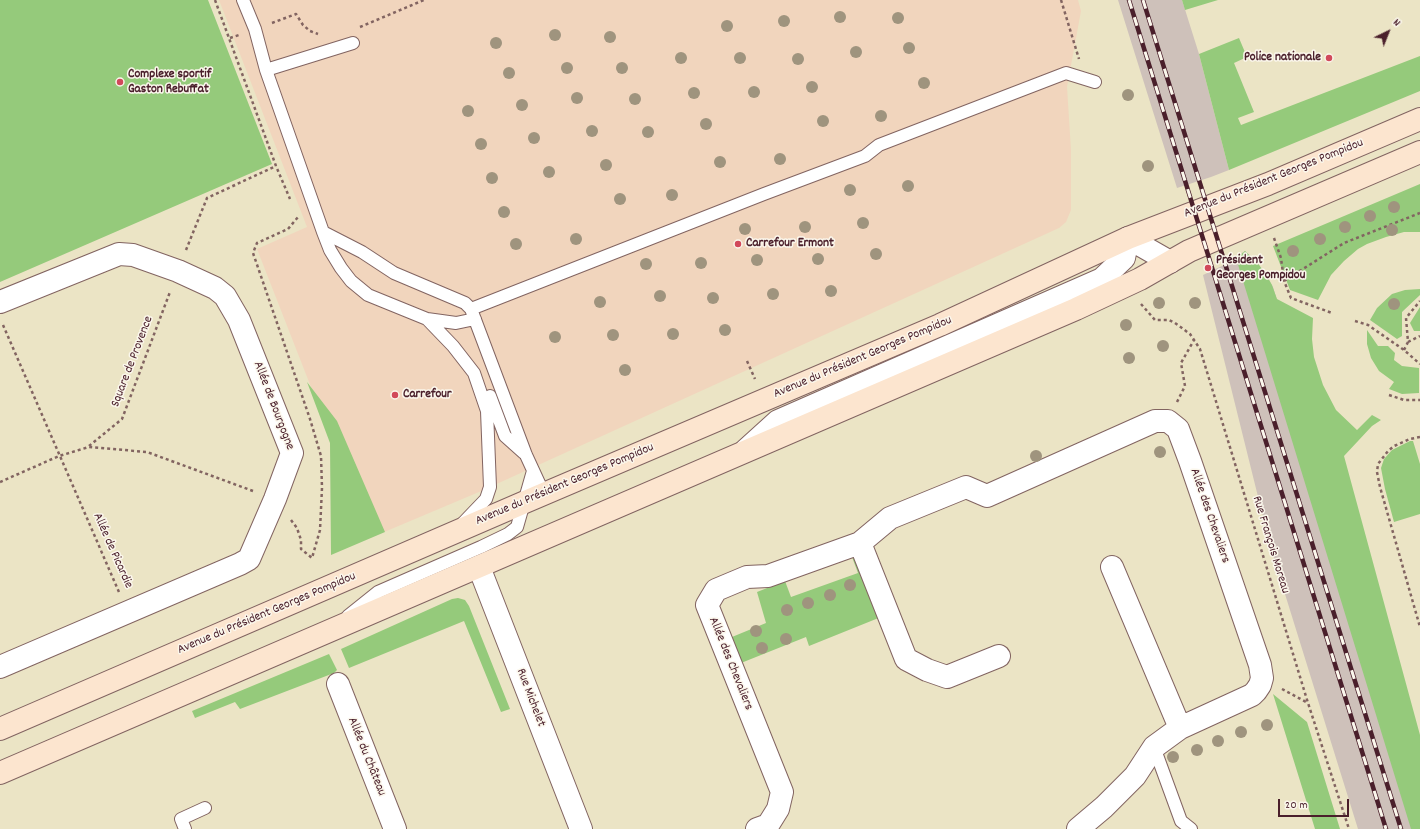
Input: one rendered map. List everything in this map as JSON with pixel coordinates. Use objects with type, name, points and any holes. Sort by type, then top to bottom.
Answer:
[{"type":"main road","name":"Avenue du Président Georges Pompidou","points":[[0,729],[534,498],[940,325],[1128,238],[1268,184],[1420,120]]},
{"type":"main road","name":"Avenue du Président Georges Pompidou","points":[[0,773],[1076,309],[1140,279],[1189,251],[1420,152]]},
{"type":"street","points":[[1128,238],[1170,262]]},
{"type":"street","name":"Avenue du Président Georges Pompidou","points":[[744,452],[778,421],[1102,279],[1124,258],[1128,238]]},
{"type":"street","name":"Allée de Bourgogne","points":[[0,302],[120,254],[133,255],[178,271],[215,288],[225,296],[239,320],[292,453],[275,499],[249,559],[0,667]]},
{"type":"street","name":"Allée des Chevaliers","points":[[757,829],[768,825],[778,809],[782,792],[707,605],[716,590],[746,577],[768,576],[860,543],[890,518],[966,487],[987,496],[1155,421],[1168,421],[1178,430],[1260,665],[1262,678]]},
{"type":"street","points":[[860,543],[906,659],[927,670],[947,677],[999,656]]},
{"type":"street","name":"Rue Michelet","points":[[479,567],[581,829]]},
{"type":"street","points":[[1112,567],[1180,728]]},
{"type":"street","points":[[1078,829],[1104,807],[1135,776],[1154,747],[1180,728],[1252,695],[1260,685],[1262,678]]},
{"type":"street","name":"Allée du Château","points":[[338,684],[395,829]]},
{"type":"lane","points":[[243,0],[255,29],[266,70],[323,232],[330,250],[341,268],[351,281],[368,295],[427,320],[456,323],[473,314],[764,194],[865,156],[879,145],[1066,73],[1095,82]]},
{"type":"lane","points":[[266,70],[353,43]]},
{"type":"lane","points":[[323,232],[362,252],[394,272],[465,303],[473,314],[533,471],[534,498],[517,527],[508,534],[378,592],[328,632]]},
{"type":"lane","points":[[427,320],[453,346],[474,373],[485,383],[505,436],[526,455]]},
{"type":"lane","points":[[454,533],[486,499],[490,487],[487,411],[474,373]]},
{"type":"lane","points":[[533,471],[534,498]]},
{"type":"lane","points":[[1154,747],[1181,821],[1191,829]]},
{"type":"lane","points":[[185,829],[181,819],[205,808]]},
{"type":"path","points":[[215,0],[276,166],[292,202]]},
{"type":"path","points":[[356,28],[424,0]]},
{"type":"path","points":[[1061,0],[1079,61]]},
{"type":"path","points":[[230,38],[296,14],[310,31],[321,34]]},
{"type":"path","name":"Square de Provence","points":[[89,447],[122,419],[206,198],[276,166]]},
{"type":"path","points":[[275,499],[297,528],[301,540],[301,549],[312,558],[320,530],[322,488],[321,456],[310,419],[253,253],[257,243],[288,229],[298,217],[294,209]]},
{"type":"path","points":[[1284,281],[1344,243],[1420,213]]},
{"type":"path","points":[[1273,236],[1281,258],[1284,281],[1291,298],[1332,313]]},
{"type":"path","points":[[1404,350],[1408,342],[1406,318],[1420,301]]},
{"type":"path","name":"Rue François Moreau","points":[[1140,302],[1155,320],[1168,320],[1175,323],[1190,334],[1200,349],[1348,829]]},
{"type":"path","points":[[1355,321],[1368,325],[1404,350],[1420,364]]},
{"type":"path","points":[[3,324],[59,456]]},
{"type":"path","points":[[1408,342],[1420,336]]},
{"type":"path","points":[[1168,421],[1185,386],[1181,363],[1194,340]]},
{"type":"path","points":[[747,361],[757,383]]},
{"type":"path","points":[[1389,394],[1404,400],[1420,400]]},
{"type":"path","points":[[1420,437],[1410,438],[1394,446],[1378,464],[1377,472],[1420,627]]},
{"type":"path","name":"Square de Provence","points":[[0,482],[59,456],[89,447],[147,452],[275,499]]},
{"type":"path","name":"Allée de Picardie","points":[[59,456],[128,612]]},
{"type":"path","points":[[1262,678],[1308,703]]},
{"type":"shaded area","name":"Carrefour Ermont","points":[[219,0],[1078,0],[1081,11],[1067,87],[1071,150],[1071,210],[1066,222],[1059,228],[479,492],[370,538],[257,249],[307,227]]},
{"type":"shaded area","points":[[1118,0],[1182,0],[1199,54],[1229,170],[1177,188]]},
{"type":"shaded area","points":[[1245,251],[1257,262],[1273,287],[1420,773],[1420,829],[1358,829],[1271,549],[1203,275],[1226,264]]},
{"type":"green space","name":"Complexe sportif Gaston Rebuffat","points":[[0,0],[208,0],[272,164],[0,282]]},
{"type":"green space","points":[[1182,0],[1218,0],[1185,10]]},
{"type":"green space","points":[[1239,38],[1247,57],[1234,63],[1254,112],[1238,118],[1241,125],[1420,56],[1420,91],[1229,170],[1199,54]]},
{"type":"green space","points":[[1420,184],[1420,232],[1404,232],[1367,244],[1358,249],[1331,275],[1318,300],[1290,290],[1273,246]]},
{"type":"green space","points":[[1245,251],[1257,262],[1267,276],[1277,299],[1313,318],[1312,339],[1314,357],[1323,385],[1336,410],[1357,430],[1372,415],[1381,420],[1372,426],[1344,456],[1420,735],[1420,829],[1411,829],[1236,258]]},
{"type":"green space","points":[[1420,289],[1420,295],[1402,312],[1402,336],[1397,339],[1370,320],[1377,308],[1392,294],[1405,290]]},
{"type":"green space","points":[[1420,307],[1420,331],[1414,331],[1410,323]]},
{"type":"green space","points":[[1367,330],[1378,346],[1388,346],[1395,353],[1394,360],[1402,366],[1419,368],[1419,393],[1402,394],[1389,389],[1394,382],[1379,371],[1371,358],[1367,344]]},
{"type":"green space","points":[[307,382],[337,421],[385,532],[331,555],[330,443]]},
{"type":"green space","points":[[1413,441],[1420,464],[1420,514],[1394,522],[1381,468],[1384,459],[1392,450]]},
{"type":"green space","points":[[857,555],[881,617],[809,646],[806,637],[741,663],[732,637],[766,623],[757,592],[785,581],[791,597],[858,573],[852,557]]},
{"type":"green space","points":[[458,598],[465,600],[469,606],[510,709],[501,712],[464,621],[349,668],[341,649],[452,599]]},
{"type":"green space","points":[[329,654],[337,670],[334,673],[240,709],[235,702],[195,718],[192,711]]},
{"type":"green space","points":[[1273,694],[1307,722],[1340,829],[1315,829]]},
{"type":"railway","points":[[1129,0],[1386,829]]},
{"type":"railway","points":[[1143,0],[1401,829]]},
{"type":"place","name":"Police nationale","points":[[1329,58]]},
{"type":"place","name":"Complexe sportif Gaston Rebuffat","points":[[120,82]]},
{"type":"place","name":"Carrefour Ermont","points":[[738,244]]},
{"type":"place","name":"Président Georges Pompidou","points":[[1208,268]]},
{"type":"place","name":"Carrefour","points":[[395,395]]}]
